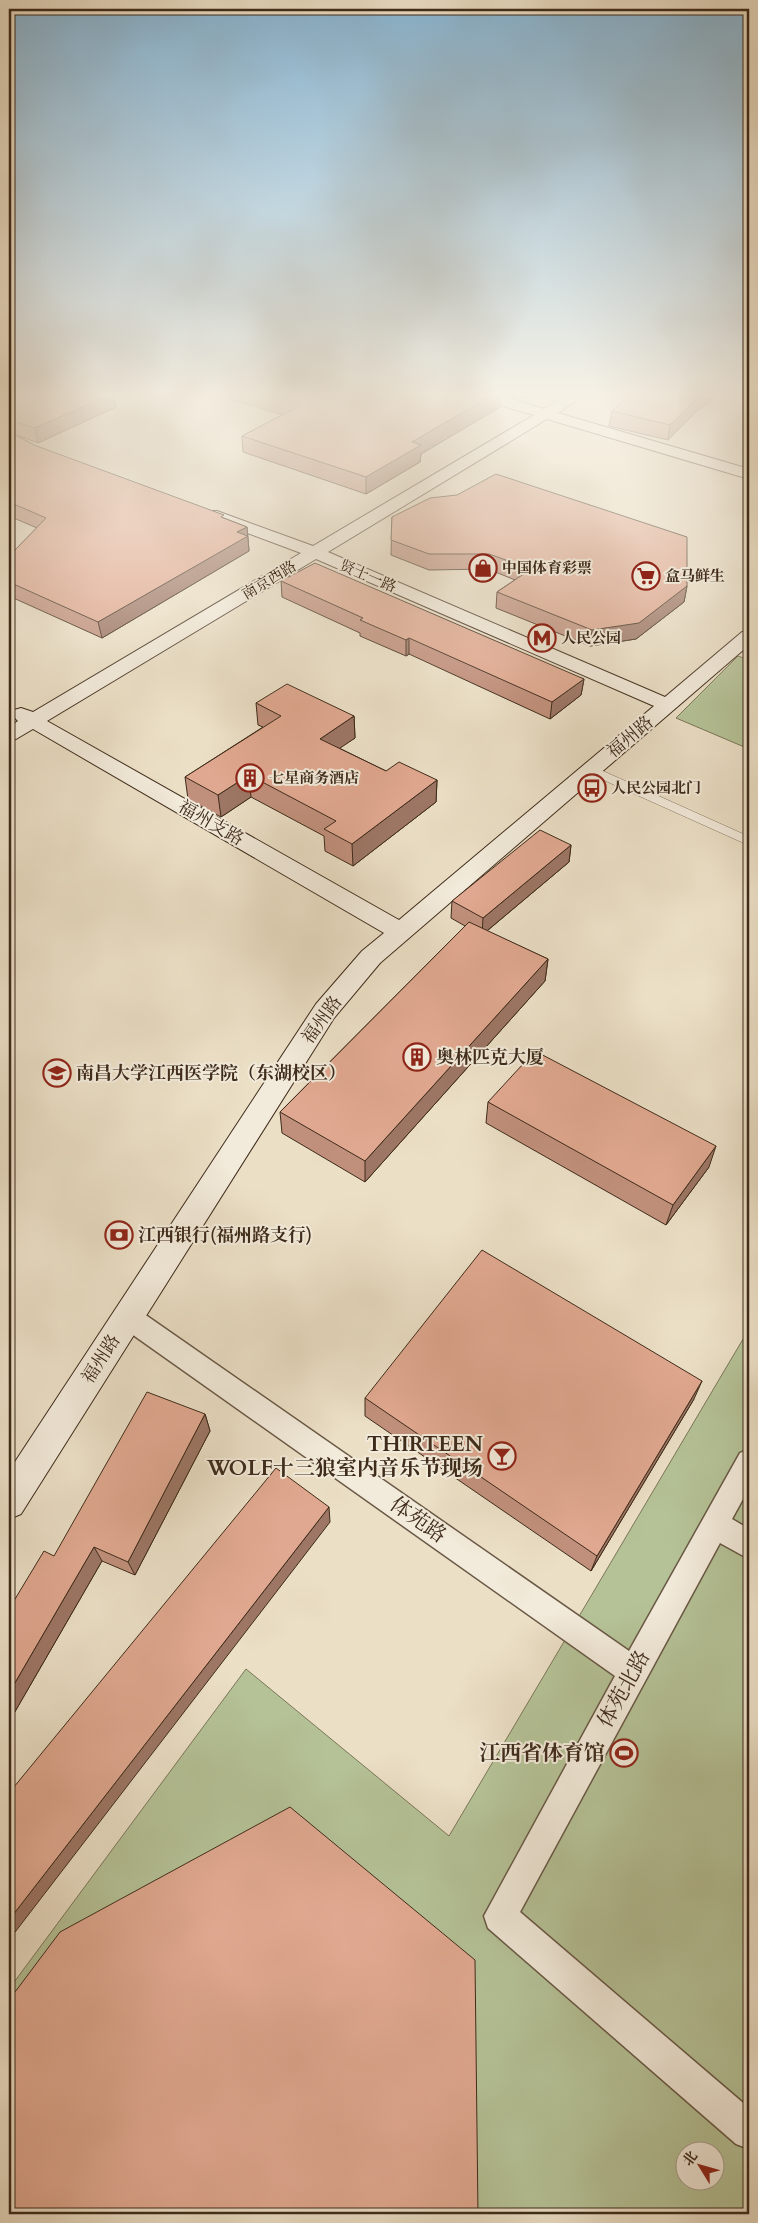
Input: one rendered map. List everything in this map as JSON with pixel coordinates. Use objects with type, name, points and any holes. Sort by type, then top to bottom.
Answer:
[{"type":"street","name":"南京西路","points":[[9,736],[21,718],[398,497]]},
{"type":"street","name":"贤士一路","points":[[191,506],[308,550],[667,705]]},
{"type":"street","name":"福州路","points":[[9,1502],[325,1010],[372,957],[749,636]]},
{"type":"street","name":"福州支路","points":[[21,718],[401,932]]},
{"type":"street","name":"体苑路","points":[[128,1317],[634,1672]]},
{"type":"street","name":"体苑北路","points":[[749,1462],[500,1916],[749,2131]]},
{"type":"street","points":[[715,1524],[749,1545]]},
{"type":"lane","points":[[591,770],[749,841]]},
{"type":"green space","points":[[738,656],[749,660],[749,749],[676,718]]},
{"type":"green space","name":"江西省体育馆","points":[[749,1329],[749,2214],[9,2214],[9,1989],[246,1669],[449,1836]]},
{"type":"building","points":[[9,497],[174,497],[224,515],[221,517],[247,527],[237,532],[248,536],[98,622],[9,582],[9,552],[12,553],[46,518],[9,502]]},
{"type":"building","points":[[565,497],[687,537],[687,586],[639,623],[592,630],[497,592],[531,569],[489,554],[429,554],[391,540],[392,517],[430,498]]},
{"type":"building","points":[[315,563],[584,679],[552,702],[409,638],[406,640],[360,620],[363,618],[281,581]]},
{"type":"building","points":[[287,684],[354,716],[320,739],[386,771],[399,762],[437,780],[352,844],[324,829],[336,821],[249,775],[218,795],[185,777],[281,716],[256,703]]},
{"type":"building","points":[[540,830],[571,845],[483,918],[452,901]]},
{"type":"building","name":"奥林匹克大厦","points":[[469,922],[548,959],[365,1161],[280,1112]]},
{"type":"building","points":[[535,1051],[716,1146],[673,1205],[488,1102]]},
{"type":"building","points":[[482,1250],[702,1381],[597,1556],[365,1398]]},
{"type":"building","points":[[147,1392],[205,1414],[128,1562],[94,1547],[9,1693],[9,1609],[44,1551],[54,1556]]},
{"type":"building","points":[[276,1468],[329,1507],[9,1920],[9,1793]]},
{"type":"building","points":[[290,1807],[475,1960],[478,2214],[9,2214],[9,2000],[60,1932]]},
{"type":"place","name":"中国体育彩票","points":[[483,568]]},
{"type":"place","name":"盒马鲜生","points":[[646,576]]},
{"type":"place","name":"人民公园","points":[[542,638]]},
{"type":"place","name":"七星商务酒店","points":[[250,778]]},
{"type":"place","name":"人民公园北门","points":[[592,788]]},
{"type":"place","name":"奥林匹克大厦","points":[[417,1057]]},
{"type":"place","name":"南昌大学江西医学院（东湖校区）","points":[[57,1073]]},
{"type":"place","name":"江西银行(福州路支行)","points":[[119,1235]]},
{"type":"place","name":"THIRTEEN WOLF十三狼室内音乐节现场","points":[[502,1456]]},
{"type":"place","name":"江西省体育馆","points":[[624,1753]]}]
